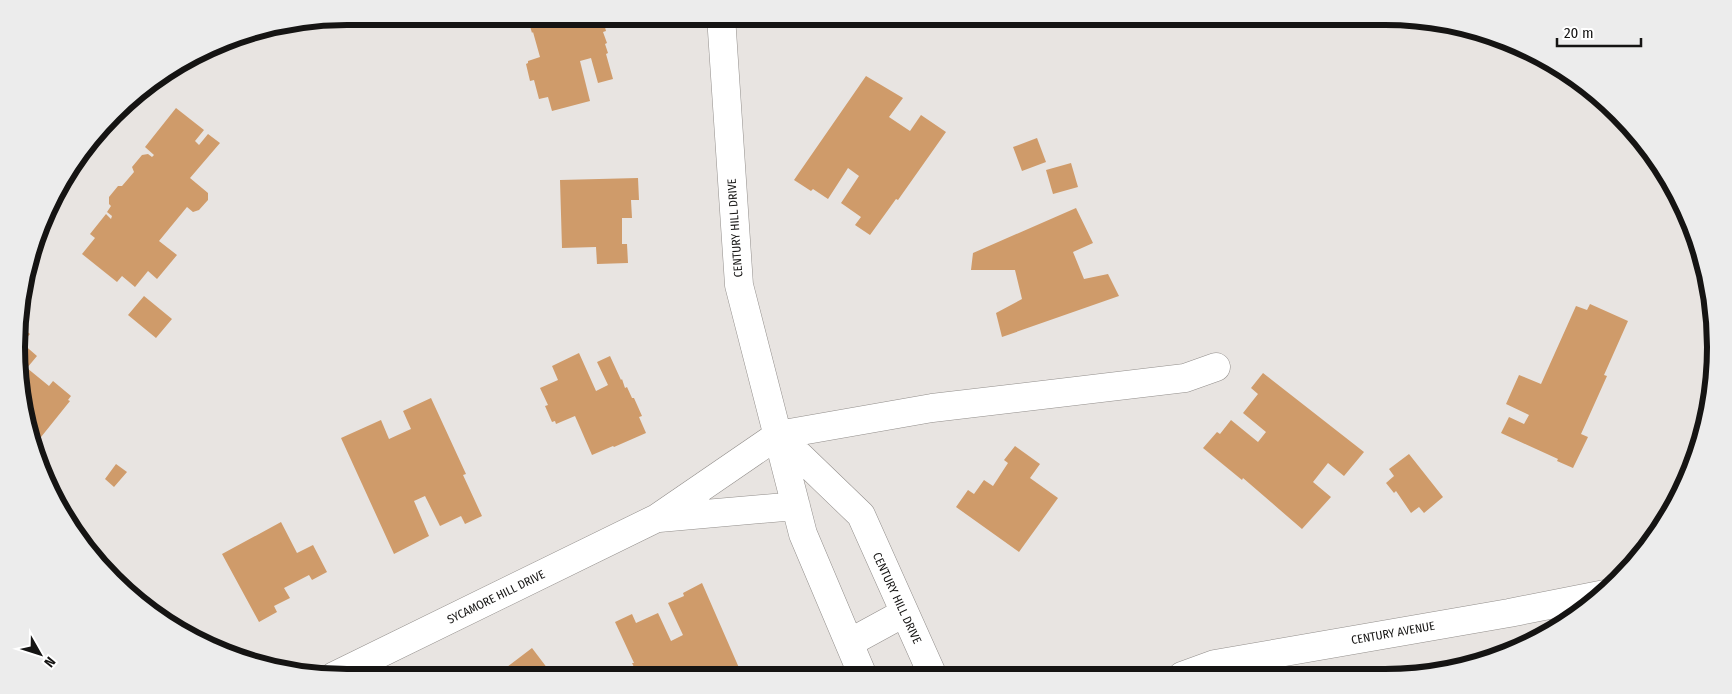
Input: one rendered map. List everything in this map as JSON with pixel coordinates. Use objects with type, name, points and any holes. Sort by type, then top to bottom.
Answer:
[{"type":"street","name":"CENTURY HILL DRIVE","points":[[722,25],[739,285],[803,534],[860,669]]},
{"type":"street","points":[[657,518],[778,435],[932,408],[1184,378],[1216,367]]},
{"type":"street","name":"CENTURY HILL DRIVE","points":[[778,435],[861,515],[930,669]]},
{"type":"street","points":[[657,518],[796,506]]},
{"type":"street","name":"SYCAMORE HILL DRIVE","points":[[348,669],[657,518]]},
{"type":"street","name":"CENTURY AVENUE","points":[[1201,669],[1215,664],[1587,597]]},
{"type":"street","points":[[849,643],[904,613]]},
{"type":"building","points":[[530,25],[604,25],[606,31],[603,32],[608,53],[606,54],[613,79],[598,83],[591,58],[580,61],[590,101],[552,111],[548,97],[539,99],[534,80],[530,81],[526,64],[528,61],[540,57]]},
{"type":"building","points":[[866,76],[903,98],[889,117],[910,131],[921,115],[946,132],[898,200],[896,199],[870,235],[855,225],[861,217],[841,203],[859,176],[848,168],[828,199],[794,180]]},
{"type":"building","points":[[176,108],[204,130],[195,141],[199,145],[208,134],[220,143],[190,178],[208,193],[208,200],[199,210],[193,212],[187,207],[159,241],[177,255],[157,279],[148,271],[135,287],[122,276],[117,282],[82,254],[95,238],[90,234],[106,214],[111,219],[112,216],[107,212],[111,206],[109,204],[109,197],[134,172],[132,167],[142,155],[148,154],[152,157],[154,155],[145,147]]},
{"type":"building","points":[[1037,138],[1046,162],[1022,171],[1013,147]]},
{"type":"building","points":[[1071,163],[1078,187],[1053,194],[1046,170]]},
{"type":"building","points":[[638,178],[639,200],[631,200],[632,218],[622,218],[622,244],[627,244],[628,263],[597,264],[596,247],[562,248],[560,180]]},
{"type":"building","points":[[1076,208],[1093,243],[1073,252],[1084,279],[1108,274],[1119,296],[1002,337],[996,313],[1022,299],[1015,270],[971,270],[973,253]]},
{"type":"building","points":[[144,296],[172,319],[156,338],[128,315]]},
{"type":"building","points":[[1590,304],[1628,321],[1604,375],[1607,376],[1581,434],[1588,437],[1573,468],[1557,461],[1558,459],[1501,433],[1509,417],[1524,424],[1529,415],[1506,404],[1519,375],[1541,384],[1576,306],[1587,310]]},
{"type":"building","points":[[26,331],[30,334],[25,339]]},
{"type":"building","points":[[25,346],[37,356],[27,368],[49,386],[53,381],[71,396],[68,400],[70,401],[39,440],[31,410],[26,368]]},
{"type":"building","points":[[579,353],[596,391],[608,385],[597,362],[610,356],[625,388],[627,387],[632,398],[634,398],[642,416],[639,417],[646,433],[592,455],[575,416],[556,424],[555,421],[552,422],[545,406],[548,405],[540,388],[558,380],[552,366]]},
{"type":"building","points":[[1263,373],[1364,452],[1344,476],[1328,463],[1313,482],[1331,497],[1302,529],[1243,478],[1242,480],[1203,448],[1217,432],[1220,434],[1231,420],[1258,442],[1266,432],[1243,413],[1258,394],[1251,388]]},
{"type":"building","points":[[431,398],[466,474],[463,475],[482,516],[465,524],[461,516],[440,526],[425,496],[414,501],[429,536],[394,554],[341,438],[381,420],[389,439],[411,429],[403,411]]},
{"type":"building","points":[[1015,446],[1040,464],[1030,478],[1058,498],[1019,552],[956,507],[968,490],[974,494],[984,480],[993,486],[1008,463],[1004,460]]},
{"type":"building","points":[[1409,454],[1443,497],[1424,513],[1419,507],[1411,513],[1396,491],[1394,493],[1386,483],[1394,476],[1389,469]]},
{"type":"building","points":[[116,464],[127,472],[114,487],[105,479]]},
{"type":"building","points":[[281,522],[297,553],[313,545],[327,572],[312,580],[309,575],[284,588],[290,598],[274,606],[277,612],[259,622],[222,554]]},
{"type":"building","points":[[702,583],[740,669],[635,669],[615,622],[632,614],[636,623],[658,613],[671,641],[683,635],[668,603],[684,596],[683,593]]},
{"type":"building","points":[[532,648],[548,669],[504,669]]}]
